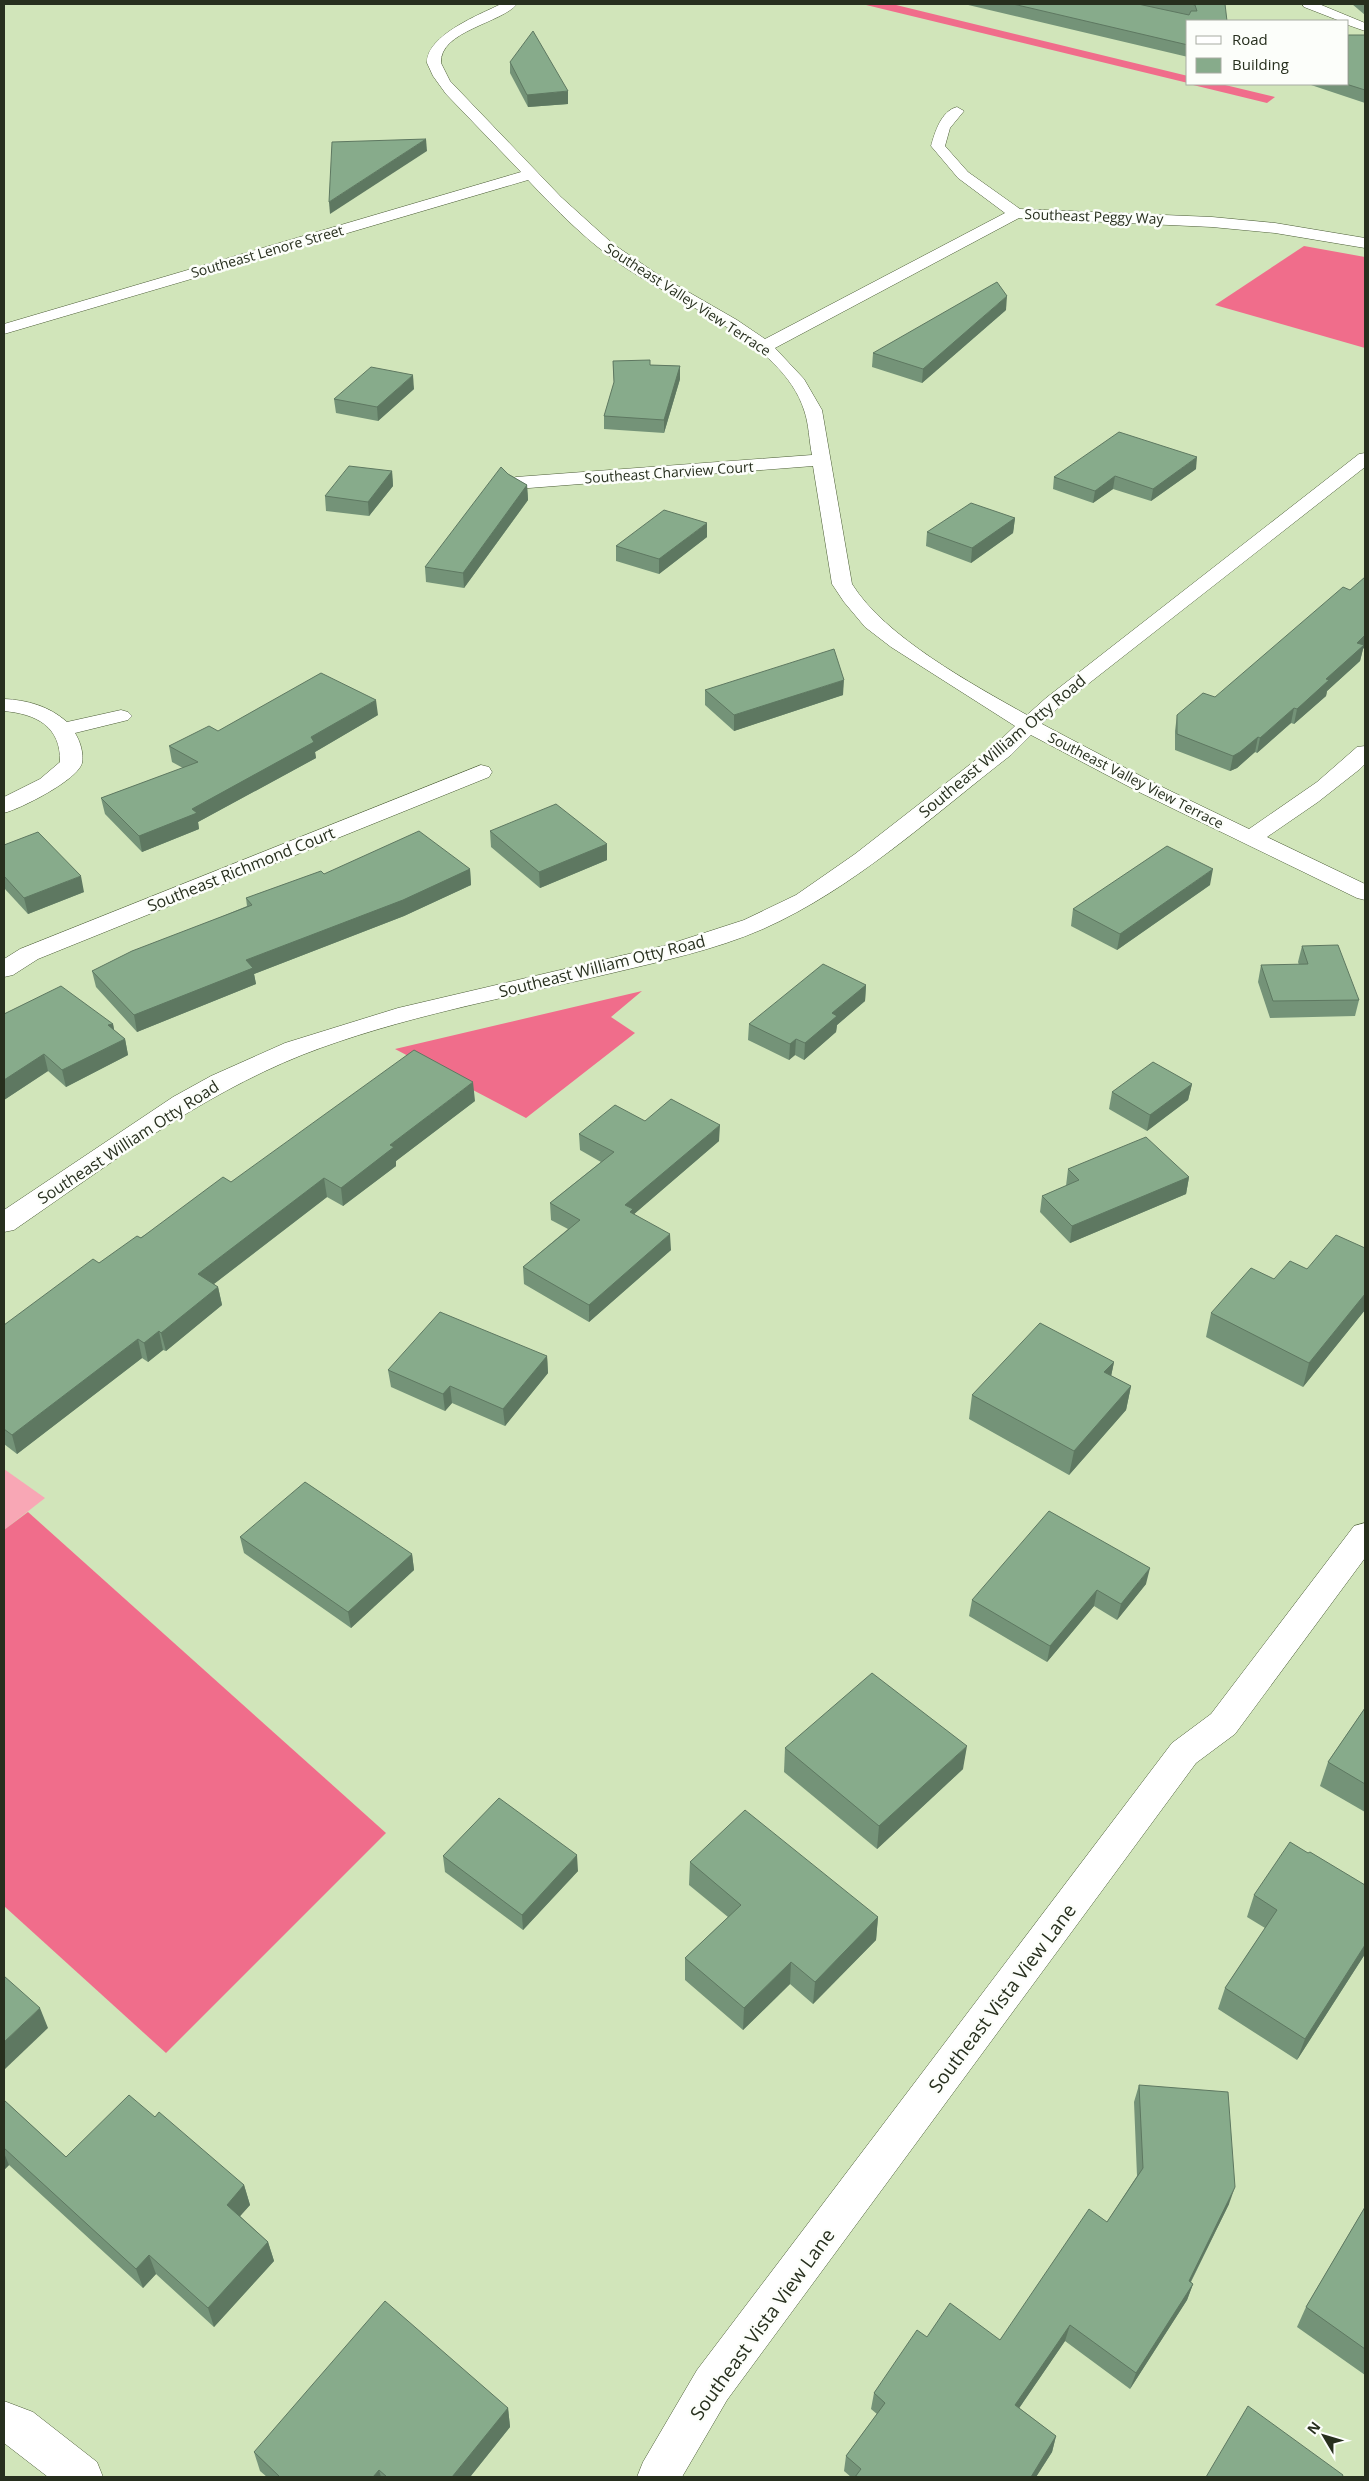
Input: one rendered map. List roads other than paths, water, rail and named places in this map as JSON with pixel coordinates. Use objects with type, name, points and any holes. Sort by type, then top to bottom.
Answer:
[{"type":"street","name":"Southeast Valley View Terrace","points":[[511,4],[464,28],[447,40],[434,56],[434,64],[442,79],[588,232],[626,261],[765,346],[785,365],[806,394],[813,410],[842,584],[851,601],[890,638],[999,710],[1251,838],[1365,893]]},
{"type":"street","points":[[1298,4],[1299,9],[1323,20]]},
{"type":"street","points":[[1308,4],[1341,20]]},
{"type":"street","points":[[957,111],[942,127],[938,146],[945,160],[961,174],[1016,213]]},
{"type":"street","name":"Southeast Lenore Street","points":[[4,329],[531,174]]},
{"type":"street","name":"Southeast Peggy Way","points":[[765,346],[1016,213],[1221,223],[1275,228],[1365,242]]},
{"type":"street","name":"Southeast William Otty Road","points":[[4,1223],[100,1156],[182,1103],[220,1082],[294,1049],[407,1013],[674,951],[752,925],[804,900],[863,859],[1003,750],[1061,696],[1365,458]]},
{"type":"street","name":"Southeast Charview Court","points":[[516,483],[822,460]]},
{"type":"street","points":[[4,705],[17,705],[43,713],[63,729],[68,736],[72,754],[71,764],[48,784],[4,806]]},
{"type":"street","points":[[63,729],[121,716]]},
{"type":"street","points":[[1251,838],[1314,795],[1350,767],[1365,752]]},
{"type":"street","name":"Southeast Richmond Court","points":[[4,970],[29,954],[481,772]]},
{"type":"street","name":"Southeast Vista View Lane","points":[[658,2477],[712,2386],[1184,1753],[1223,1724],[1365,1534]]},
{"type":"street","points":[[4,2422],[18,2427],[82,2477]]}]
